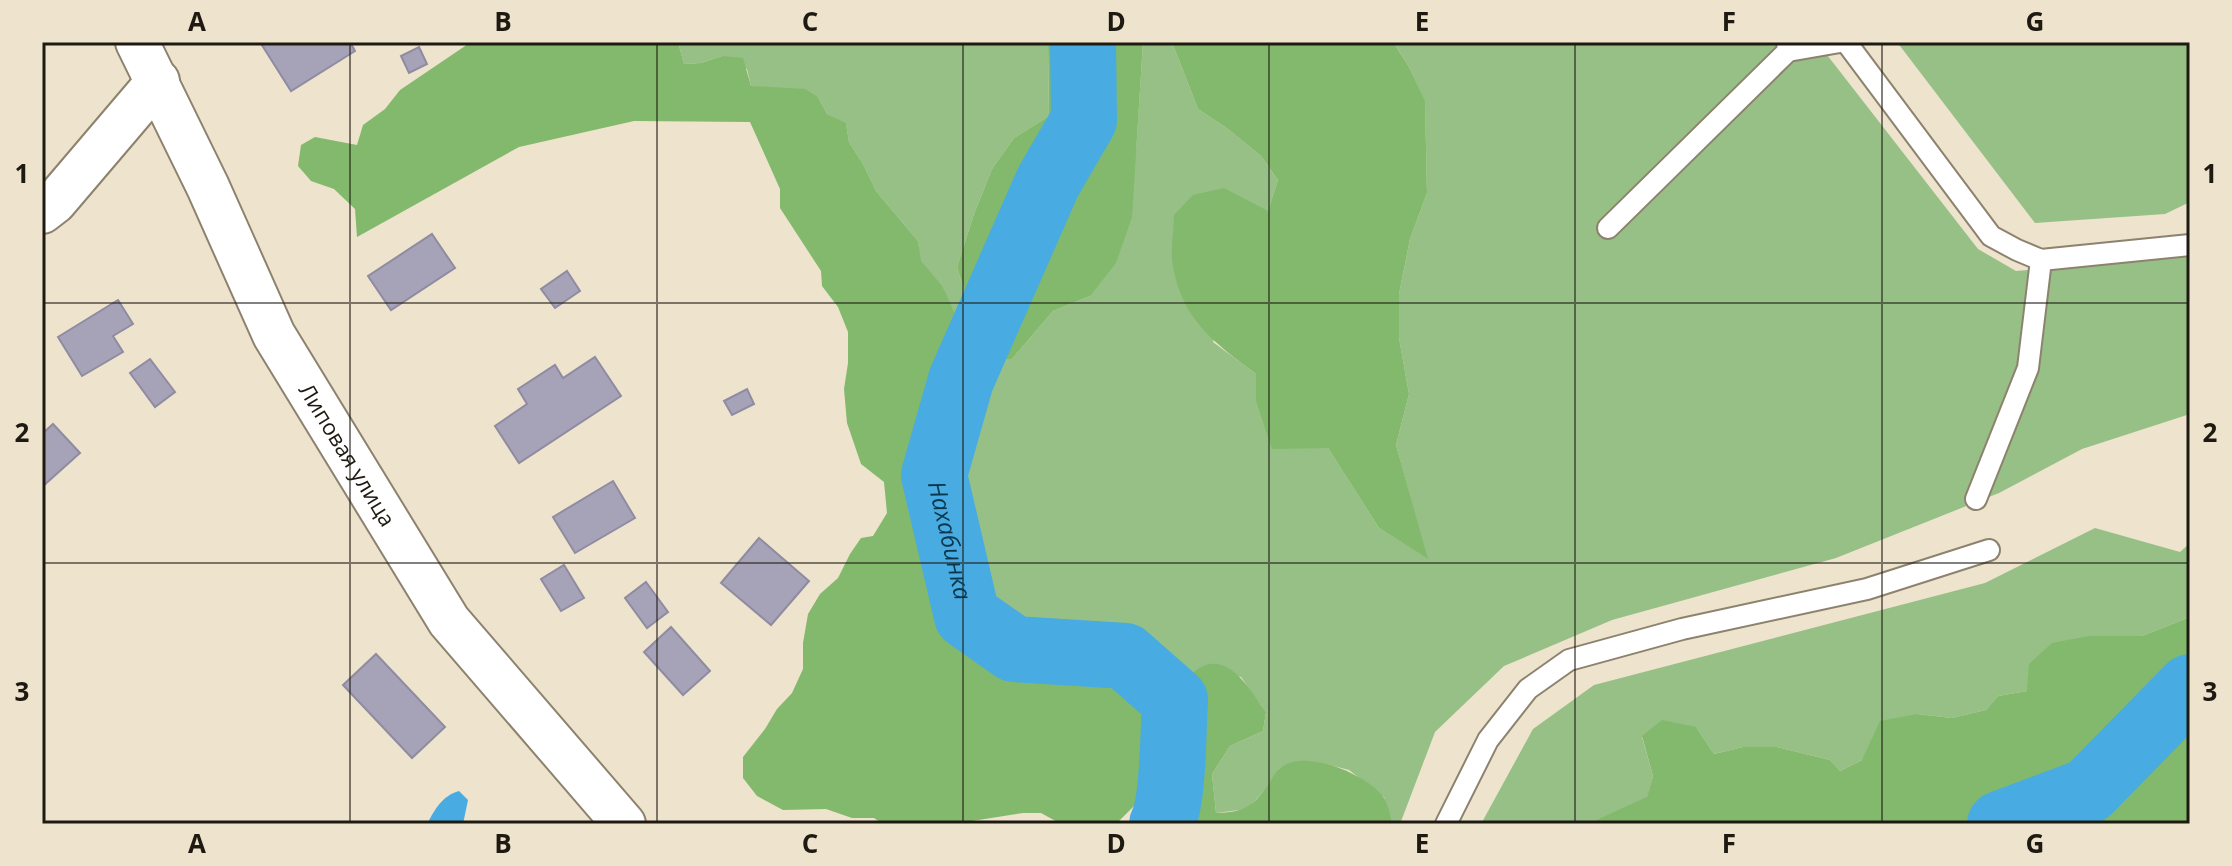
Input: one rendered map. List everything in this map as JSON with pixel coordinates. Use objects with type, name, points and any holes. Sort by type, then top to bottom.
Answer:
[{"type":"street","name":"Липовая улица","points":[[137,42],[208,187],[274,335],[449,621],[624,824]]},
{"type":"street","points":[[42,212],[55,202],[158,81]]},
{"type":"lane","points":[[1608,228],[1788,47],[1840,42]]},
{"type":"lane","points":[[1846,42],[1991,236],[2041,260],[2190,245]]},
{"type":"lane","points":[[1976,499],[2028,368],[2041,260]]},
{"type":"lane","points":[[1446,824],[1488,740],[1528,689],[1569,660],[1682,629],[1867,589],[1989,550]]},
{"type":"green space","points":[[471,42],[678,42],[684,64],[701,63],[722,56],[743,58],[751,86],[805,89],[818,97],[827,114],[846,123],[849,142],[876,191],[918,241],[921,261],[942,285],[954,312],[957,326],[954,349],[972,368],[966,393],[954,417],[954,448],[945,478],[951,507],[986,564],[987,600],[1000,651],[1020,658],[1035,671],[1071,644],[1113,630],[1125,642],[1145,645],[1156,652],[1164,683],[1177,686],[1203,666],[1223,666],[1248,686],[1266,712],[1263,731],[1230,746],[1212,774],[1216,813],[1252,804],[1279,769],[1303,761],[1347,771],[1373,787],[1384,798],[1393,824],[1169,824],[1165,786],[1136,804],[1116,824],[1061,824],[1041,813],[1023,813],[972,821],[972,824],[883,824],[874,818],[852,818],[826,809],[783,810],[757,796],[743,778],[743,757],[792,693],[803,669],[808,614],[820,594],[838,578],[861,538],[873,536],[887,513],[884,482],[861,464],[847,423],[844,389],[848,332],[838,307],[822,286],[821,271],[780,208],[780,189],[750,122],[634,121],[519,147],[357,237],[355,209],[334,189],[311,181],[298,166],[301,145],[315,137],[357,145],[363,125],[385,109],[400,90]]},
{"type":"green space","points":[[678,42],[1048,42],[1049,116],[1014,138],[992,169],[957,267],[970,324],[1012,359],[1053,311],[1090,296],[1136,151],[1143,42],[1172,42],[1198,109],[1261,156],[1278,180],[1213,342],[1256,374],[1256,401],[1328,448],[1379,528],[1427,558],[1396,445],[1409,394],[1399,338],[1399,294],[1410,239],[1427,193],[1425,102],[1393,42],[1817,42],[1978,249],[2016,271],[2190,256],[2190,414],[2082,449],[1999,493],[1836,558],[1612,620],[1504,666],[1435,732],[1400,824],[1393,824],[1384,797],[1349,770],[1322,763],[1298,762],[1280,768],[1247,809],[1216,813],[1212,774],[1230,746],[1263,731],[1266,712],[1241,677],[1203,666],[1177,686],[1164,683],[1162,661],[1147,644],[1125,642],[1113,630],[1071,644],[1035,671],[1020,658],[1000,651],[987,600],[986,564],[951,507],[945,478],[954,448],[954,417],[966,393],[954,349],[957,325],[942,285],[920,261],[918,241],[876,191],[849,142],[846,124],[827,114],[818,97],[751,86],[747,69],[722,56],[701,63],[684,64]]},
{"type":"green space","points":[[1048,42],[1143,42],[1132,217],[1116,263],[1090,296],[1053,311],[1012,359],[996,359],[970,324],[957,267],[992,169],[1014,138],[1049,116]]},
{"type":"green space","points":[[1172,42],[1393,42],[1409,67],[1425,101],[1427,193],[1410,239],[1399,294],[1399,338],[1409,394],[1396,445],[1428,559],[1379,528],[1328,448],[1272,449],[1256,401],[1256,374],[1202,329],[1184,301],[1172,260],[1174,215],[1193,195],[1224,188],[1268,211],[1278,180],[1261,156],[1198,109]]},
{"type":"green space","points":[[1897,42],[2190,42],[2190,202],[2165,214],[2035,223]]},
{"type":"green space","points":[[2095,528],[2180,552],[2190,543],[2190,617],[2142,636],[2089,636],[2027,691],[1998,696],[1986,710],[1952,718],[1917,714],[1862,760],[1840,771],[1830,760],[1777,747],[1743,747],[1714,754],[1696,727],[1642,737],[1653,776],[1647,798],[1587,824],[1481,824],[1533,729],[1594,685],[1985,583]]},
{"type":"green space","points":[[2190,617],[2190,824],[1587,824],[1647,797],[1653,776],[1642,736],[1662,720],[1696,727],[1714,754],[1743,747],[1777,747],[1830,760],[1840,771],[1862,760],[1880,721],[1917,714],[1952,718],[1986,710],[1998,696],[2027,691],[2029,664],[2052,643],[2089,636],[2142,636]]},
{"type":"water","points":[[459,791],[468,800],[463,824],[427,824],[436,808]]},
{"type":"building","points":[[260,42],[350,42],[355,51],[291,91]]},
{"type":"building","points":[[419,47],[427,64],[409,73],[401,56]]},
{"type":"building","points":[[432,234],[455,268],[391,310],[368,276]]},
{"type":"building","points":[[567,271],[580,291],[555,308],[541,289]]},
{"type":"building","points":[[118,300],[133,324],[113,336],[123,352],[82,376],[58,337]]},
{"type":"building","points":[[595,357],[621,396],[519,463],[495,426],[527,404],[518,389],[555,365],[563,378]]},
{"type":"building","points":[[150,359],[175,392],[155,407],[130,373]]},
{"type":"building","points":[[747,389],[754,404],[732,415],[724,401]]},
{"type":"building","points":[[53,424],[80,453],[42,487],[42,434]]},
{"type":"building","points":[[613,481],[635,518],[575,553],[553,517]]},
{"type":"building","points":[[759,538],[809,581],[771,625],[721,583]]},
{"type":"building","points":[[564,565],[584,598],[561,611],[541,579]]},
{"type":"building","points":[[646,582],[668,612],[647,628],[625,598]]},
{"type":"building","points":[[671,627],[710,671],[683,695],[644,652]]},
{"type":"building","points":[[376,654],[445,727],[412,758],[343,685]]},
{"type":"waterway","name":"Нахабинка","points":[[1083,42],[1084,120],[1048,182],[961,380],[934,475],[967,616],[1014,649],[1125,656],[1175,700],[1171,782],[1162,824]]},
{"type":"waterway","name":"Нахабинка","points":[[2000,824],[2088,791],[2190,687]]}]
